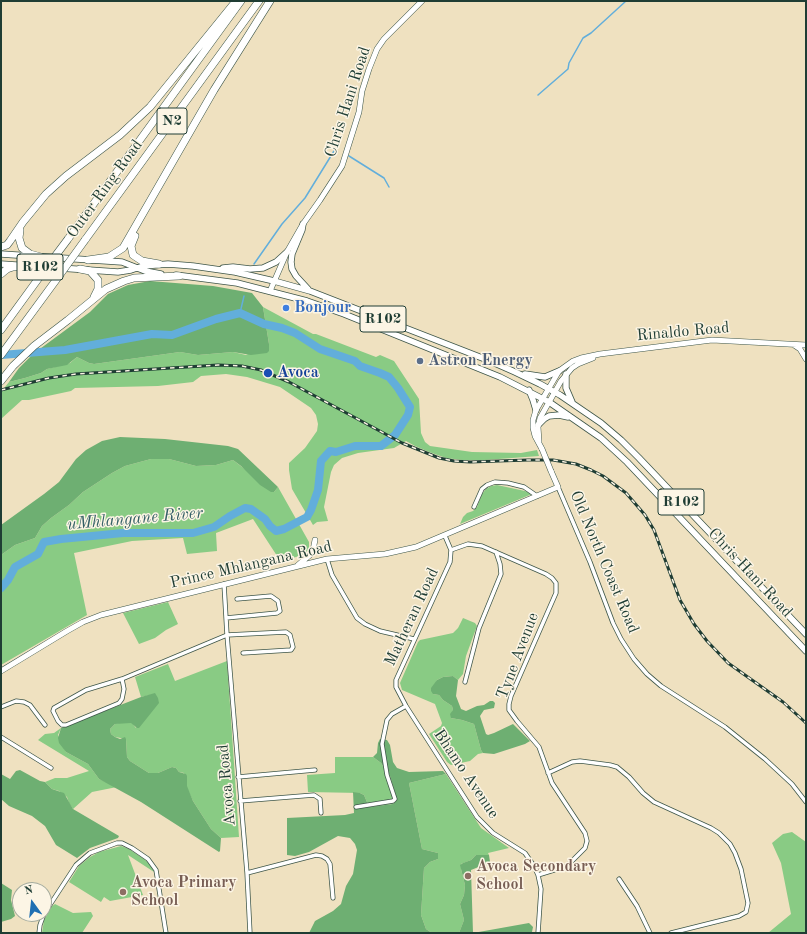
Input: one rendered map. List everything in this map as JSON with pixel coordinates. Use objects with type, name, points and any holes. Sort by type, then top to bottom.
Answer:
[{"type":"highway","points":[[1,247],[7,245],[38,202],[55,185],[120,135],[150,107],[236,1]]},
{"type":"highway","name":"Outer Ring Road","points":[[1,330],[242,1]]},
{"type":"highway","name":"Outer Ring Road","points":[[1,355],[259,1]]},
{"type":"highway","points":[[88,260],[109,257],[123,248],[214,90],[270,1]]},
{"type":"highway","points":[[157,188],[143,220],[133,238],[131,249],[133,255],[142,261],[159,264]]},
{"type":"highway","points":[[23,222],[19,234],[21,245],[30,254],[41,257]]},
{"type":"highway","points":[[1,274],[7,269],[24,266]]},
{"type":"highway","points":[[80,269],[90,271],[98,280],[98,289],[91,301]]},
{"type":"highway","points":[[1,381],[22,356],[106,289],[124,281],[144,277],[179,276]]},
{"type":"main road","points":[[303,224],[292,254],[291,262],[292,269],[296,276],[310,291]]},
{"type":"main road","points":[[215,268],[263,268],[276,262],[287,252]]},
{"type":"main road","name":"R102","points":[[1,254],[122,262],[153,273],[237,283],[270,290]]},
{"type":"main road","name":"R102","points":[[1,264],[118,272],[143,266],[168,264],[215,268],[274,281]]},
{"type":"main road","name":"Chris Hani Road","points":[[274,281],[310,291],[490,361],[552,390],[601,423],[639,458],[806,634]]},
{"type":"main road","name":"Chris Hani Road","points":[[270,290],[344,314],[529,390],[549,402],[601,438],[627,462],[806,651]]},
{"type":"main road","points":[[515,372],[540,377],[550,376],[559,371]]},
{"type":"main road","points":[[566,374],[566,388],[572,404]]},
{"type":"main road","points":[[529,390],[536,410]]},
{"type":"main road","points":[[538,425],[544,419],[554,415],[566,416],[574,419]]},
{"type":"street","name":"Chris Hani Road","points":[[270,290],[287,252],[303,224],[342,166],[359,112],[362,91],[377,49],[384,39],[422,1]]},
{"type":"street","name":"Rinaldo Road","points":[[549,402],[559,371],[580,358],[687,342],[712,340],[806,345]]},
{"type":"street","points":[[793,345],[800,349],[806,359]]},
{"type":"street","name":"Rinaldo Road","points":[[543,398],[578,364],[610,353]]},
{"type":"street","name":"Old North Coast Road","points":[[543,398],[536,410],[533,420],[535,436],[590,562],[620,639],[647,674],[661,686],[725,727],[765,759],[792,784],[806,802]]},
{"type":"street","name":"Old North Coast Road","points":[[539,444],[538,425],[540,418],[549,402]]},
{"type":"street","points":[[474,507],[482,489],[495,482],[508,483],[524,487],[538,496]]},
{"type":"street","name":"Prince Mhlangana Road","points":[[1,671],[67,630],[101,615],[327,559],[385,554],[416,547],[558,487]]},
{"type":"street","name":"Matheran Road","points":[[406,706],[398,691],[396,680],[450,562],[451,550],[445,536]]},
{"type":"street","points":[[297,566],[310,555],[313,550],[315,540]]},
{"type":"street","name":"Tyne Avenue","points":[[451,550],[474,544],[546,574],[556,583],[556,593],[509,704],[509,710],[540,747],[555,789],[585,833],[587,841],[584,848],[567,866],[538,875]]},
{"type":"street","points":[[465,682],[478,628],[501,574],[499,559],[496,552]]},
{"type":"street","points":[[327,559],[332,575],[357,618],[365,624],[380,631],[414,639]]},
{"type":"street","name":"Avoca Road","points":[[224,584],[238,777],[247,873],[250,933]]},
{"type":"street","points":[[226,618],[277,613],[280,611],[278,601],[271,596],[237,598]]},
{"type":"street","points":[[122,679],[124,689],[120,702],[66,725],[62,725],[58,721],[53,711],[54,707],[86,690],[122,679],[227,635],[286,632],[290,635],[293,647],[291,650],[243,653]]},
{"type":"street","points":[[1,707],[16,702],[24,702],[30,705],[45,725]]},
{"type":"street","points":[[356,807],[393,801],[395,799],[387,775],[382,744],[387,720],[392,714],[406,706]]},
{"type":"street","name":"Bhamo Avenue","points":[[406,706],[477,817],[493,833],[525,853],[530,859],[538,875],[541,889],[538,933]]},
{"type":"street","points":[[1,737],[51,768]]},
{"type":"street","points":[[548,772],[572,762],[580,761],[617,767],[654,802],[711,828],[720,833],[730,844],[741,869],[748,903],[746,912],[739,916],[671,933]]},
{"type":"street","points":[[238,777],[315,770]]},
{"type":"street","points":[[240,801],[314,795],[320,799],[321,813]]},
{"type":"street","points":[[39,933],[44,914],[76,865],[90,853],[117,843],[122,843],[132,848],[148,859],[156,870],[166,933]]},
{"type":"street","points":[[247,873],[316,855],[322,856],[327,859],[330,864],[333,898]]},
{"type":"street","points":[[618,879],[637,906],[650,933]]},
{"type":"green space","points":[[150,281],[213,286],[252,293],[263,307],[269,351],[267,353],[251,355],[233,352],[198,355],[180,352],[94,364],[77,357],[67,365],[47,369],[41,373],[9,382],[19,368],[33,354],[90,312],[108,294],[128,285]]},
{"type":"green space","points":[[263,307],[313,334],[376,357],[380,355],[394,361],[419,399],[421,433],[425,442],[430,446],[472,452],[521,453],[537,450],[539,456],[462,460],[446,458],[406,441],[394,448],[358,453],[342,458],[334,465],[331,472],[324,507],[328,521],[317,522],[313,525],[292,489],[289,463],[305,448],[317,431],[318,424],[316,415],[311,408],[280,387],[247,377],[226,374],[201,376],[193,382],[158,386],[75,388],[71,391],[29,400],[22,400],[1,419],[1,392],[9,382],[70,363],[77,357],[94,364],[180,352],[198,355],[233,352],[246,355],[269,344]]},
{"type":"green space","points":[[120,437],[165,439],[228,446],[238,449],[278,487],[274,492],[271,492],[260,485],[233,460],[216,465],[196,466],[169,459],[151,459],[125,466],[112,473],[83,492],[69,505],[51,518],[42,526],[35,538],[15,545],[1,555],[1,525],[59,482],[76,459],[86,450],[102,441]]},
{"type":"green space","points":[[151,459],[169,459],[196,466],[216,465],[233,460],[274,492],[278,487],[309,542],[309,549],[305,554],[281,562],[253,519],[216,533],[217,551],[187,554],[183,538],[132,541],[74,553],[87,615],[1,665],[1,555],[15,545],[35,538],[42,526],[51,518],[69,505],[83,492],[112,473],[125,466]]},
{"type":"green space","points":[[497,485],[532,494],[460,524],[463,517],[467,513],[473,511],[477,507],[482,494],[486,489]]},
{"type":"green space","points":[[168,602],[178,624],[155,638],[139,644],[123,613]]},
{"type":"green space","points":[[463,618],[475,623],[477,626],[466,656],[463,674],[458,680],[453,676],[443,677],[437,680],[433,694],[439,695],[443,700],[452,706],[453,710],[451,718],[474,724],[483,753],[478,754],[470,761],[451,765],[447,762],[429,734],[441,726],[442,723],[435,704],[402,690],[400,683],[418,642],[420,640],[453,633],[458,628]]},
{"type":"green space","points":[[227,661],[239,837],[221,838],[211,829],[193,801],[186,786],[187,781],[184,773],[179,772],[176,768],[172,767],[158,773],[149,773],[130,761],[127,757],[126,739],[115,737],[111,734],[110,729],[115,724],[119,723],[132,723],[136,728],[155,694],[141,697],[135,677],[168,664],[175,681]]},
{"type":"green space","points":[[453,676],[458,680],[456,696],[461,709],[466,711],[477,706],[484,705],[490,701],[495,703],[494,708],[484,710],[480,716],[486,734],[488,735],[494,733],[513,724],[530,741],[494,754],[483,753],[474,724],[451,718],[450,714],[453,710],[452,706],[443,700],[439,695],[433,694],[431,691],[431,688],[437,680],[443,677]]},
{"type":"green space","points":[[155,693],[159,703],[139,728],[131,723],[115,724],[110,729],[111,734],[120,739],[125,737],[127,757],[130,761],[149,773],[158,773],[172,767],[176,768],[179,772],[186,774],[187,786],[193,801],[211,829],[221,838],[219,852],[141,802],[99,779],[88,764],[66,752],[59,743],[58,738],[61,728]]},
{"type":"green space","points":[[61,728],[58,735],[66,752],[88,764],[99,779],[117,787],[92,792],[73,809],[67,797],[59,791],[52,789],[45,782],[55,778],[67,778],[89,771],[38,740],[45,734],[54,733]]},
{"type":"green space","points":[[380,739],[387,740],[390,745],[393,762],[397,768],[409,772],[443,771],[446,774],[409,783],[422,849],[438,853],[438,859],[430,862],[424,868],[421,915],[426,929],[432,933],[309,933],[315,921],[333,911],[341,904],[346,886],[353,874],[357,850],[355,844],[350,838],[338,836],[309,852],[295,856],[287,855],[287,818],[345,815],[354,813],[353,792],[364,795],[369,807],[393,804],[396,801],[396,796],[390,776],[381,763],[373,757],[377,753]]},
{"type":"green space","points":[[335,757],[373,757],[381,763],[390,776],[396,796],[396,800],[393,804],[369,807],[364,795],[360,793],[308,792],[307,775],[335,773]]},
{"type":"green space","points":[[20,770],[40,781],[45,782],[52,789],[64,793],[73,809],[119,836],[118,838],[90,848],[77,858],[56,845],[45,826],[32,816],[9,806],[1,799],[1,774],[10,779],[16,771]]},
{"type":"green space","points":[[446,774],[481,828],[509,848],[488,853],[489,855],[476,855],[471,860],[461,864],[465,885],[464,895],[460,904],[464,920],[459,933],[432,933],[426,929],[421,915],[424,868],[430,862],[438,859],[438,853],[422,849],[409,783]]},
{"type":"green space","points":[[792,832],[806,842],[806,933],[768,933],[791,914],[781,863],[772,843],[783,834]]},
{"type":"green space","points":[[121,846],[129,849],[151,865],[154,872],[128,855],[143,895],[110,901],[104,897],[101,902],[69,882],[79,866],[90,857],[99,852]]},
{"type":"green space","points":[[476,855],[489,855],[490,862],[487,865],[471,870],[473,933],[459,933],[464,920],[460,904],[464,895],[465,885],[460,865],[471,860]]},
{"type":"green space","points":[[1,883],[12,890],[12,918],[1,922]]},
{"type":"green space","points":[[55,904],[73,913],[91,912],[93,916],[82,933],[42,933],[44,922],[52,922],[52,906]]},
{"type":"green space","points":[[529,923],[533,927],[532,932],[474,933]]},
{"type":"waterway","points":[[538,95],[568,69],[569,63],[583,38],[591,33],[626,1]]},
{"type":"waterway","points":[[254,264],[282,224],[305,198],[334,151]]},
{"type":"waterway","points":[[349,156],[384,178],[389,187]]},
{"type":"waterway","points":[[240,313],[244,296]]},
{"type":"waterway","name":"uMhlangane River","points":[[1,355],[65,350],[152,334],[172,335],[216,319],[240,313],[264,324],[295,333],[320,349],[355,361],[360,366],[389,377],[410,407],[408,415],[395,435],[381,446],[355,446],[336,452],[330,451],[321,461],[318,490],[307,517],[284,529],[276,531],[265,519],[251,509],[245,508],[214,527],[193,533],[123,533],[44,542],[38,554],[15,567],[8,580],[1,588]]},
{"type":"railway","points":[[1,390],[49,378],[76,374],[218,365],[242,366],[261,370],[289,382],[402,443],[439,458],[470,462],[553,460],[576,464],[591,470],[603,476],[626,493],[645,515],[654,530],[680,600],[694,624],[707,641],[728,663],[783,702],[806,723]]},
{"type":"place","name":"Bonjour","points":[[286,308]]},
{"type":"place","name":"Astron Energy","points":[[420,361]]},
{"type":"place","name":"Avoca","points":[[268,373]]},
{"type":"place","name":"Avoca Secondary School","points":[[468,876]]},
{"type":"place","name":"Avoca Primary School","points":[[123,892]]}]
